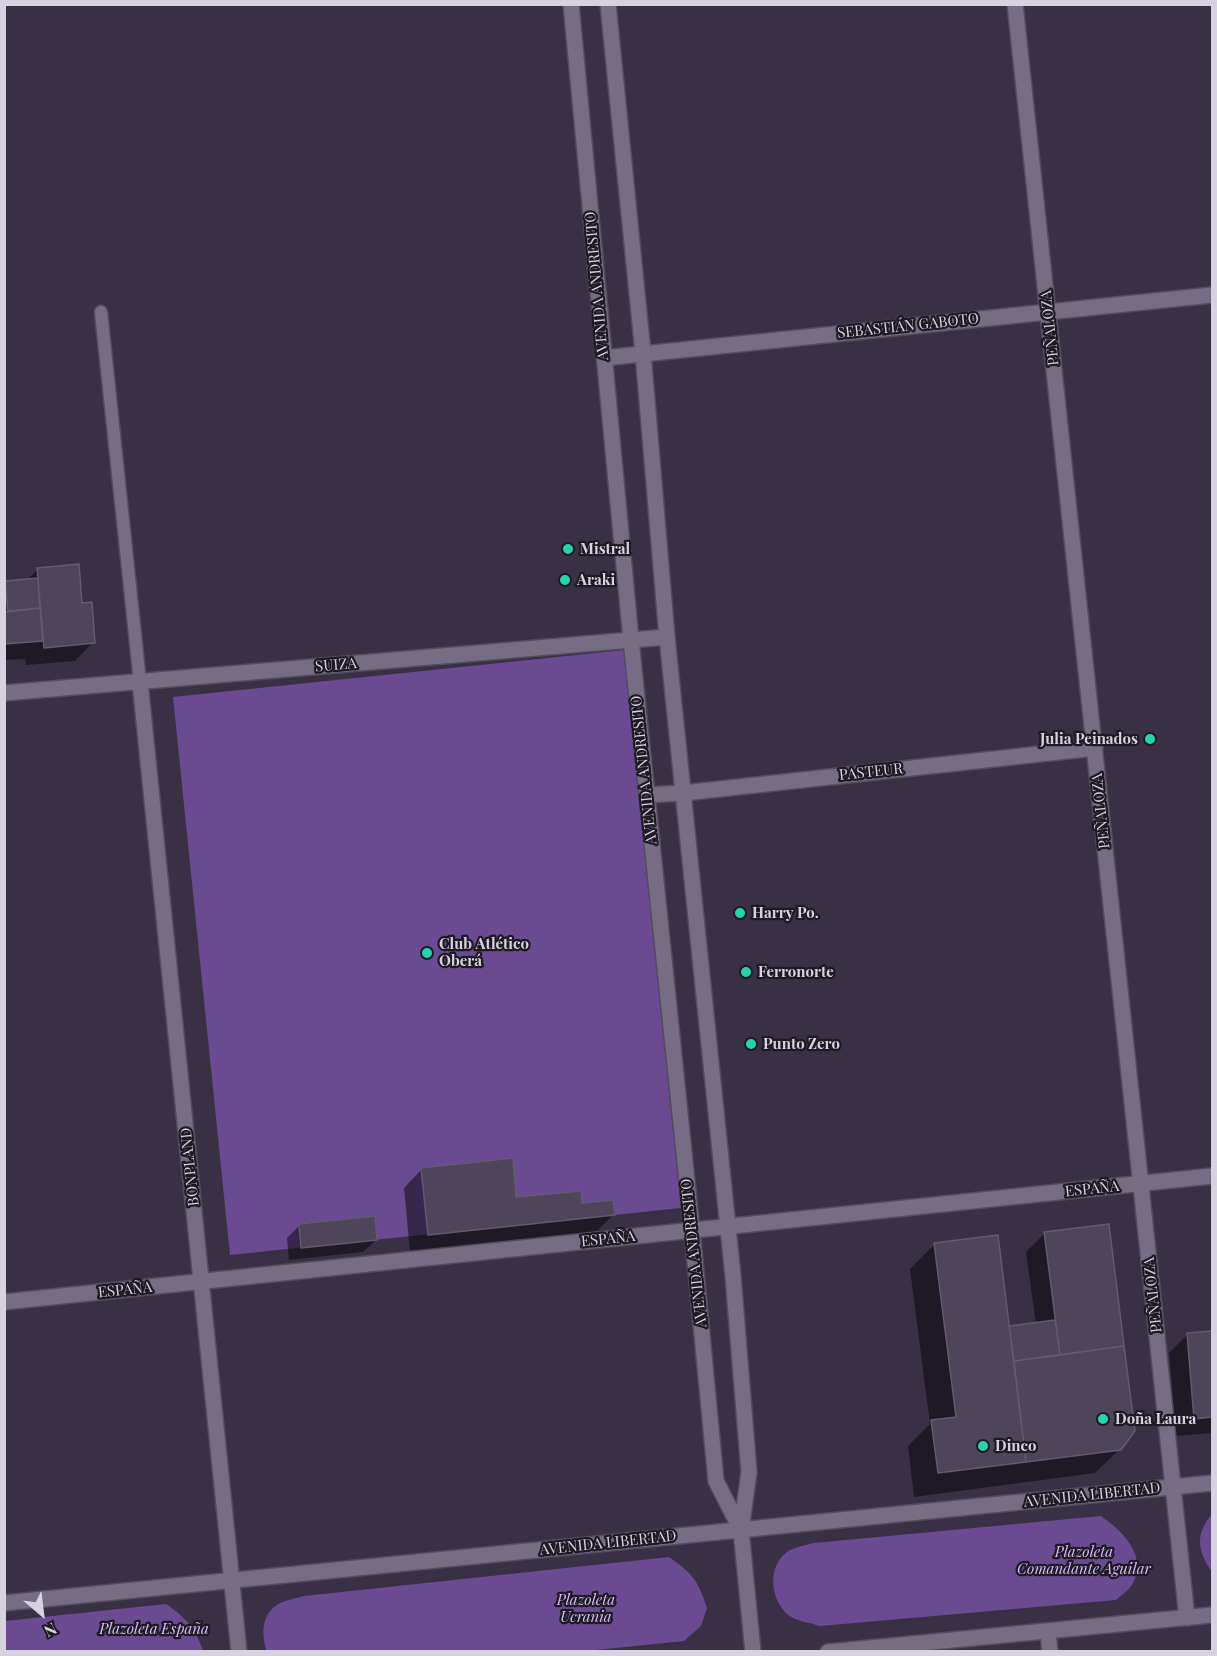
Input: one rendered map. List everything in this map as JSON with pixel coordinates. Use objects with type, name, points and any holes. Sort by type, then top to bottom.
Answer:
[{"type":"street","name":"AVENIDA ANDRESITO","points":[[571,4],[631,640],[716,1481],[741,1530]]},
{"type":"street","name":"AVENIDA ANDRESITO","points":[[608,4],[643,353],[667,637],[728,1226],[749,1472],[741,1530],[753,1652]]},
{"type":"street","name":"PEÑALOZA","points":[[1015,4],[1187,1618]]},
{"type":"street","name":"SEBASTIÁN GABOTO","points":[[604,358],[1212,295]]},
{"type":"street","name":"SUIZA","points":[[4,693],[667,637]]},
{"type":"street","name":"BONPLAND","points":[[140,682],[239,1652]]},
{"type":"street","name":"PASTEUR","points":[[647,795],[1095,748]]},
{"type":"street","name":"ESPAÑA","points":[[4,1302],[1212,1176]]},
{"type":"street","name":"AVENIDA LIBERTAD","points":[[4,1603],[1212,1483]]},
{"type":"street","points":[[828,1652],[1212,1615]]},
{"type":"street","points":[[1048,1632],[1050,1652]]},
{"type":"lane","points":[[101,312],[140,682]]},
{"type":"green space","name":"Club Atlético Oberá","points":[[624,650],[681,1208],[230,1255],[173,697]]},
{"type":"green space","points":[[1212,1514],[1212,1572],[1203,1556],[1200,1542],[1203,1528]]},
{"type":"green space","name":"Plazoleta Comandante Aguilar","points":[[1101,1516],[1124,1536],[1135,1553],[1137,1563],[1137,1573],[1132,1586],[1116,1600],[820,1626],[788,1615],[777,1601],[774,1592],[774,1574],[781,1558],[793,1549],[814,1543]]},
{"type":"green space","name":"Plazoleta Ucrania","points":[[669,1557],[694,1578],[707,1608],[701,1626],[684,1641],[586,1651],[267,1652],[265,1645],[263,1631],[269,1612],[280,1603],[304,1596]]},
{"type":"green space","name":"Plazoleta España","points":[[166,1604],[189,1624],[203,1651],[5,1651],[5,1621]]},
{"type":"building","points":[[79,564],[82,603],[92,602],[95,643],[44,648],[37,568]]},
{"type":"building","points":[[38,578],[40,608],[8,611],[5,581]]},
{"type":"building","points":[[40,608],[43,641],[4,644],[4,612]]},
{"type":"building","points":[[513,1158],[516,1197],[581,1191],[582,1203],[613,1200],[615,1215],[428,1235],[421,1168]]},
{"type":"building","points":[[375,1216],[377,1240],[301,1248],[299,1224]]},
{"type":"building","points":[[1109,1224],[1124,1346],[1060,1355],[1044,1232]]},
{"type":"building","points":[[998,1235],[1026,1462],[938,1473],[931,1420],[956,1417],[934,1243]]},
{"type":"building","points":[[1055,1320],[1060,1355],[1014,1361],[1009,1326]]},
{"type":"building","points":[[1212,1331],[1212,1417],[1194,1419],[1187,1333]]},
{"type":"building","points":[[1124,1346],[1135,1431],[1121,1450],[1026,1462],[1014,1361]]},
{"type":"place","name":"Mistral","points":[[568,549]]},
{"type":"place","name":"Araki","points":[[565,580]]},
{"type":"place","name":"Julia Peinados","points":[[1150,739]]},
{"type":"place","name":"Harry Po.","points":[[740,913]]},
{"type":"place","name":"Club Atlético Oberá","points":[[427,953]]},
{"type":"place","name":"Ferronorte","points":[[746,972]]},
{"type":"place","name":"Punto Zero","points":[[751,1044]]},
{"type":"place","name":"Doña Laura","points":[[1103,1419]]},
{"type":"place","name":"Dinco","points":[[983,1446]]}]
